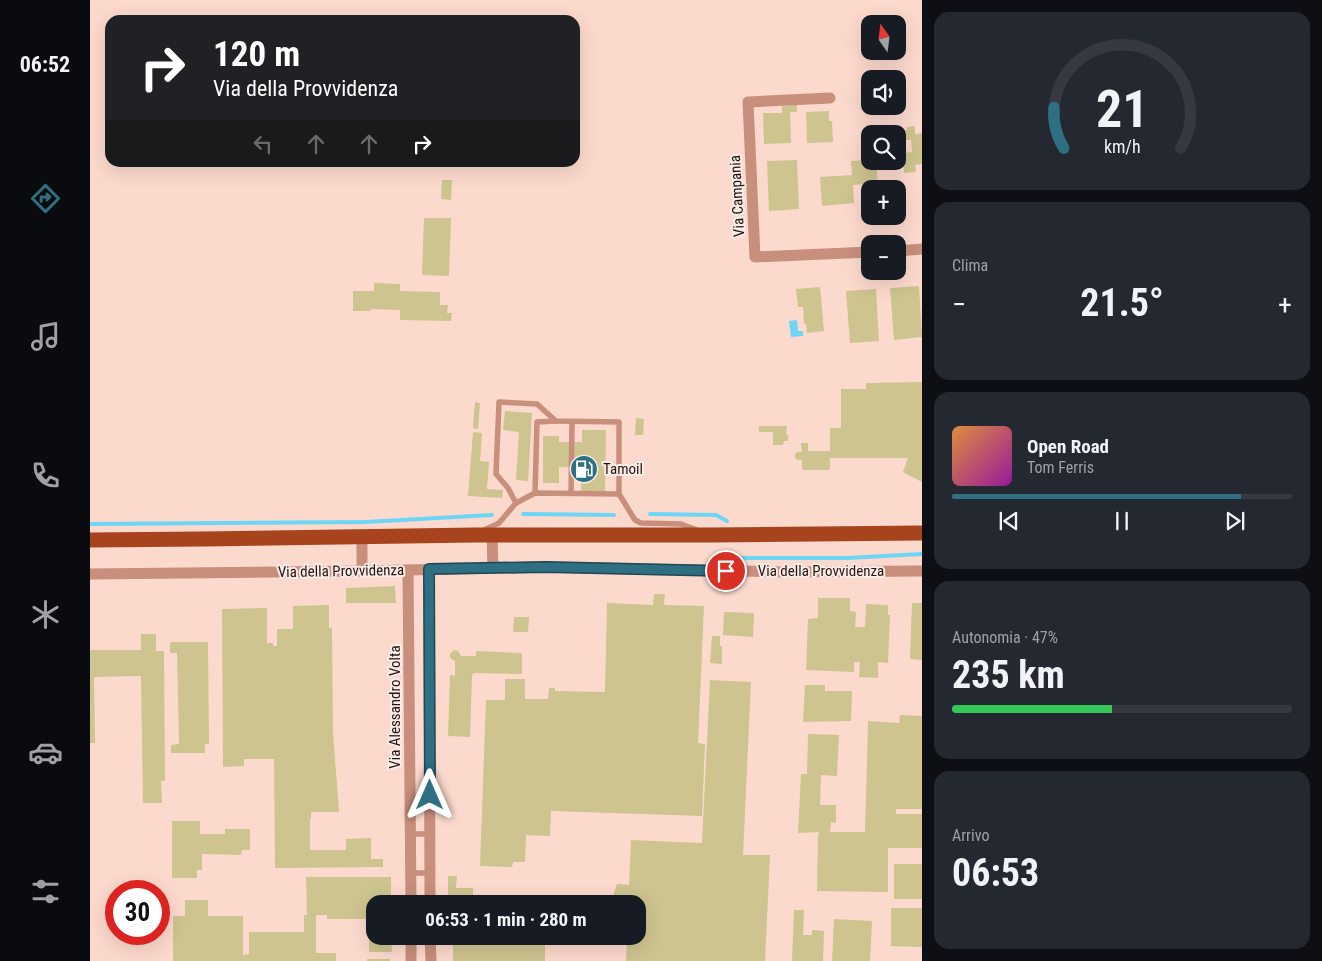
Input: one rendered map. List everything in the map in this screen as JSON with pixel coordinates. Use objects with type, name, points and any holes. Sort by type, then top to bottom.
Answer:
[{"type":"main road","points":[[90,540],[475,535],[922,533]]},
{"type":"street","name":"Via Campania","points":[[830,98],[748,102],[755,257],[861,252]]},
{"type":"street","points":[[906,250],[922,249]]},
{"type":"street","points":[[492,535],[493,568]]},
{"type":"street","points":[[362,536],[362,571]]},
{"type":"street","name":"Via della Provvidenza","points":[[90,574],[545,567],[784,572],[922,571]]},
{"type":"street","points":[[429,569],[430,895]]},
{"type":"street","name":"Via Alessandro Volta","points":[[408,570],[411,895]]},
{"type":"street","points":[[411,945],[411,961]]},
{"type":"street","points":[[430,945],[431,961]]},
{"type":"lane","points":[[516,503],[508,488],[496,474],[499,402],[538,404],[556,421]]},
{"type":"lane","points":[[534,493],[537,422],[619,422],[619,494],[635,520],[641,523],[681,524],[711,535]]},
{"type":"lane","points":[[571,493],[572,422]]},
{"type":"lane","points":[[475,535],[499,523],[516,503],[534,493],[619,494]]},
{"type":"lane","points":[[410,834],[430,834]]},
{"type":"lane","points":[[411,873],[430,873]]},
{"type":"water","points":[[797,320],[798,331],[803,331],[803,336],[791,337],[789,321]]},
{"type":"building","points":[[797,105],[797,112],[790,112],[791,143],[764,144],[763,113],[782,113],[782,106]]},
{"type":"building","points":[[829,111],[829,121],[832,121],[833,142],[807,143],[806,112]]},
{"type":"building","points":[[915,126],[915,134],[922,133],[922,164],[915,165],[916,172],[904,173],[904,170],[906,170],[906,153],[912,152],[911,140],[906,140],[907,127]]},
{"type":"building","points":[[797,160],[799,209],[769,211],[767,161]]},
{"type":"building","points":[[861,160],[861,170],[877,170],[878,180],[861,180],[861,184],[853,185],[854,203],[822,206],[820,177],[852,175],[851,161]]},
{"type":"building","points":[[442,180],[452,180],[451,200],[441,199]]},
{"type":"building","points":[[424,218],[451,218],[449,276],[422,275]]},
{"type":"building","points":[[374,283],[400,284],[400,291],[440,292],[440,305],[448,305],[447,313],[452,313],[451,321],[400,320],[400,310],[371,309],[371,311],[353,311],[353,291],[374,291]]},
{"type":"building","points":[[919,286],[922,337],[894,340],[890,288]]},
{"type":"building","points":[[820,287],[824,331],[807,333],[806,324],[804,324],[803,307],[798,307],[796,289]]},
{"type":"building","points":[[876,289],[879,341],[850,343],[846,291]]},
{"type":"building","points":[[922,382],[922,482],[903,472],[908,458],[830,458],[830,470],[802,470],[802,460],[795,458],[797,452],[802,452],[801,443],[808,443],[808,451],[830,451],[830,428],[841,428],[841,389],[866,389],[866,383]]},
{"type":"building","points":[[475,402],[480,403],[478,429],[473,428]]},
{"type":"building","points":[[505,411],[532,413],[528,481],[516,480],[519,432],[503,430]]},
{"type":"building","points":[[636,418],[644,419],[643,435],[635,435]]},
{"type":"building","points":[[759,426],[787,426],[786,435],[788,435],[788,441],[784,441],[783,445],[773,445],[773,432],[759,432]]},
{"type":"building","points":[[582,430],[606,430],[605,495],[581,494],[581,468],[559,467],[559,483],[543,483],[543,436],[559,436],[559,442],[582,442]]},
{"type":"building","points":[[473,432],[482,433],[480,461],[489,462],[487,489],[503,490],[502,498],[468,496]]},
{"type":"building","points":[[395,586],[396,603],[346,603],[346,588]]},
{"type":"building","points":[[654,594],[665,594],[664,605],[704,606],[698,743],[705,744],[702,816],[551,811],[550,836],[526,835],[525,862],[513,862],[512,867],[480,866],[486,700],[505,700],[505,679],[525,679],[525,699],[548,699],[549,688],[555,688],[555,691],[605,692],[607,603],[653,605]]},
{"type":"building","points":[[818,598],[850,598],[850,611],[856,612],[855,627],[865,627],[866,604],[888,605],[888,615],[890,615],[888,663],[878,662],[878,678],[859,677],[860,662],[854,662],[854,672],[806,670],[808,619],[818,618]]},
{"type":"building","points":[[912,603],[922,603],[922,660],[910,659]]},
{"type":"building","points":[[329,605],[329,628],[332,628],[333,732],[339,812],[311,812],[310,850],[346,850],[346,839],[371,838],[371,859],[383,859],[383,867],[275,868],[274,759],[244,759],[244,766],[223,767],[222,609],[267,608],[267,643],[273,643],[273,646],[277,646],[277,629],[293,629],[293,606]]},
{"type":"building","points":[[724,612],[754,613],[753,637],[723,635]]},
{"type":"building","points":[[514,617],[529,617],[528,632],[513,632]]},
{"type":"building","points":[[141,634],[156,634],[156,651],[164,651],[165,781],[161,781],[162,803],[143,803],[141,676],[94,677],[95,743],[90,743],[90,650],[141,650]]},
{"type":"building","points":[[712,636],[720,636],[722,664],[710,663]]},
{"type":"building","points":[[170,642],[208,642],[209,744],[205,744],[205,753],[171,753],[171,745],[179,744],[177,653],[170,653]]},
{"type":"building","points":[[454,650],[458,651],[461,656],[476,656],[476,651],[522,653],[522,674],[474,673],[472,675],[470,737],[448,736],[450,675],[455,676],[455,661],[450,658],[450,654]]},
{"type":"building","points":[[710,680],[751,682],[743,855],[770,855],[765,961],[626,961],[627,945],[646,945],[646,895],[613,895],[617,884],[629,885],[631,840],[702,843]]},
{"type":"building","points":[[805,685],[825,685],[825,691],[852,691],[851,721],[803,722]]},
{"type":"building","points":[[900,715],[922,716],[922,809],[896,809],[896,814],[922,814],[922,848],[888,848],[888,892],[817,891],[819,832],[798,833],[801,774],[807,774],[808,734],[839,735],[837,776],[821,775],[820,805],[836,805],[836,823],[831,822],[830,832],[865,832],[868,721],[899,723]]},
{"type":"building","points":[[172,821],[200,821],[200,834],[225,834],[225,829],[250,829],[250,850],[242,850],[241,855],[202,854],[202,870],[197,870],[197,878],[172,878]]},
{"type":"building","points":[[894,864],[922,864],[922,899],[894,899]]},
{"type":"building","points":[[448,876],[457,876],[456,888],[473,888],[473,895],[448,895]]},
{"type":"building","points":[[306,877],[391,877],[391,895],[366,895],[366,919],[327,919],[327,915],[316,915],[316,953],[336,953],[336,961],[173,961],[173,916],[185,916],[185,900],[208,900],[208,916],[243,916],[243,955],[249,954],[249,932],[304,932],[304,915],[307,915]]},
{"type":"building","points":[[891,908],[922,908],[922,947],[891,946]]},
{"type":"building","points":[[794,910],[804,910],[803,935],[812,935],[812,930],[824,931],[823,961],[792,961]]},
{"type":"building","points":[[834,919],[872,921],[870,961],[832,961]]},
{"type":"building","points":[[369,945],[392,945],[392,952],[369,952]]},
{"type":"building","points":[[453,945],[545,945],[545,961],[453,961]]},
{"type":"building","points":[[367,959],[390,959],[390,961],[367,961]]},
{"type":"waterway","points":[[523,514],[614,515]]},
{"type":"waterway","points":[[650,514],[716,515],[727,521]]},
{"type":"waterway","points":[[90,524],[365,522],[492,515]]},
{"type":"waterway","points":[[717,558],[847,558],[922,554]]},
{"type":"place","name":"Tamoil","points":[[584,469]]},
{"type":"route","points":[[430,795],[429,569],[545,567],[726,571]]}]
